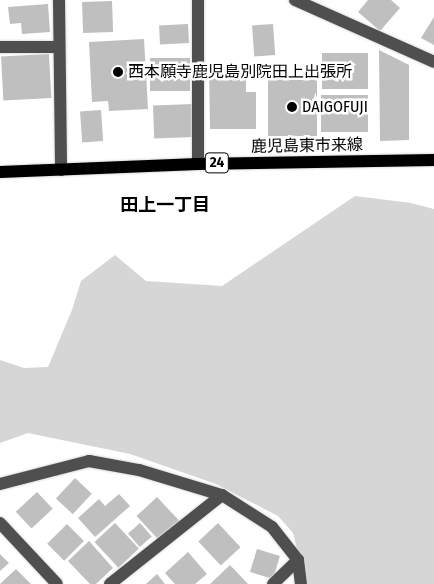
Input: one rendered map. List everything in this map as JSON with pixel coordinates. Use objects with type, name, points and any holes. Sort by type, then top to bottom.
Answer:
[{"type":"main road","name":"鹿児島東市来線","points":[[0,172],[198,164],[434,160]]},
{"type":"street","points":[[60,0],[58,47],[61,170]]},
{"type":"street","points":[[198,0],[198,164]]},
{"type":"street","points":[[295,0],[321,5],[434,62]]},
{"type":"street","points":[[0,47],[58,47]]},
{"type":"street","points":[[0,484],[89,461],[139,470],[222,495],[272,527],[298,560],[301,584]]},
{"type":"street","points":[[110,584],[222,495]]},
{"type":"street","points":[[0,523],[57,584]]},
{"type":"street","points":[[273,584],[298,560]]},
{"type":"shaded area","points":[[355,196],[411,203],[434,209],[434,584],[306,584],[293,533],[278,516],[216,484],[130,454],[28,433],[0,443],[0,360],[24,368],[48,367],[72,310],[81,281],[115,255],[146,281],[222,286]]},
{"type":"building","points":[[368,0],[391,0],[400,8],[380,31],[358,12]]},
{"type":"building","points":[[112,1],[113,32],[83,33],[82,2]]},
{"type":"building","points":[[48,4],[50,32],[22,34],[21,23],[10,24],[8,7]]},
{"type":"building","points":[[434,17],[434,45],[421,38]]},
{"type":"building","points":[[188,24],[189,43],[160,44],[159,26]]},
{"type":"building","points":[[273,24],[275,55],[254,56],[252,25]]},
{"type":"building","name":"西本願寺鹿児島別院田上出張所","points":[[144,39],[148,109],[109,111],[108,101],[92,102],[89,42]]},
{"type":"building","points":[[379,50],[409,65],[409,140],[380,141]]},
{"type":"building","points":[[322,53],[368,53],[368,89],[322,89]]},
{"type":"building","points":[[49,54],[51,98],[3,100],[1,57]]},
{"type":"building","points":[[150,58],[190,58],[190,91],[150,91]]},
{"type":"building","points":[[209,67],[246,67],[246,92],[256,92],[256,129],[210,129]]},
{"type":"building","name":"DAIGOFUJI","points":[[268,78],[317,78],[317,136],[268,136]]},
{"type":"building","points":[[321,95],[368,95],[368,132],[321,132]]},
{"type":"building","points":[[193,104],[194,137],[154,138],[153,105]]},
{"type":"building","points":[[101,110],[103,141],[82,142],[80,111]]},
{"type":"building","points":[[75,478],[92,494],[73,514],[56,498]]},
{"type":"building","points":[[37,492],[53,509],[31,529],[16,512]]},
{"type":"building","points":[[119,494],[130,506],[95,537],[78,518],[99,499],[105,506]]},
{"type":"building","points":[[157,497],[181,523],[160,542],[137,516]]},
{"type":"building","points":[[115,523],[139,549],[118,568],[95,542]]},
{"type":"building","points":[[140,523],[152,537],[140,547],[128,533]]},
{"type":"building","points":[[218,523],[241,547],[221,566],[198,541]]},
{"type":"building","points":[[67,524],[84,541],[64,561],[47,544]]},
{"type":"building","points":[[89,541],[113,568],[96,584],[90,584],[68,561]]},
{"type":"building","points":[[257,549],[280,556],[273,579],[250,572]]},
{"type":"building","points":[[188,552],[207,574],[195,584],[175,584],[165,573]]},
{"type":"building","points":[[0,554],[9,563],[0,571]]},
{"type":"building","points":[[230,565],[248,584],[210,584]]},
{"type":"building","points":[[16,569],[31,584],[0,584]]},
{"type":"building","points":[[157,574],[165,584],[146,584]]},
{"type":"place","name":"西本願寺鹿児島別院田上出張所","points":[[118,72]]},
{"type":"place","name":"DAIGOFUJI","points":[[292,107]]},
{"type":"district","name":"田上一丁目","points":[[165,205]]}]
